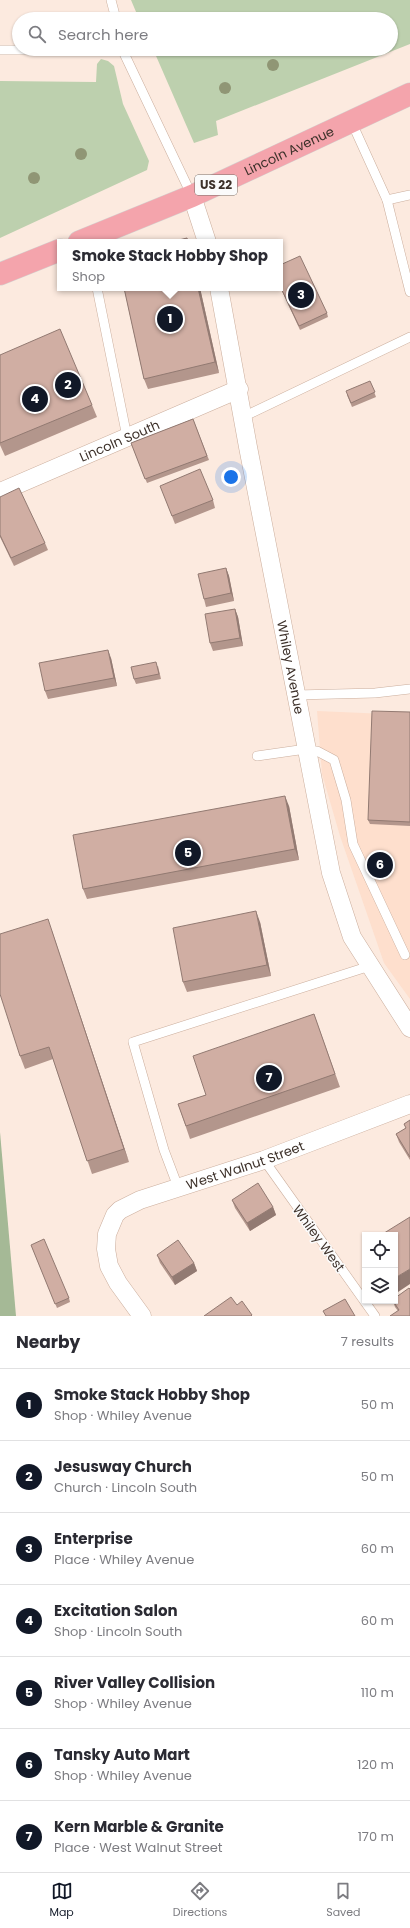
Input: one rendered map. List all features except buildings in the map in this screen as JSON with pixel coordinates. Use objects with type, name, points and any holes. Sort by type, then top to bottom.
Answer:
[{"type":"main road","name":"Lincoln Avenue","points":[[90,239],[192,196],[352,123],[410,94]]},
{"type":"main road","points":[[0,274],[57,251]]},
{"type":"street","points":[[192,196],[206,239]]},
{"type":"street","name":"Whiley Avenue","points":[[220,291],[306,751],[333,880],[352,937],[410,1028]]},
{"type":"street","name":"Lincoln South","points":[[0,492],[239,389]]},
{"type":"street","name":"West Walnut Street","points":[[142,1316],[118,1283],[110,1266],[106,1249],[107,1234],[111,1222],[120,1210],[140,1200],[264,1160],[410,1104]]},
{"type":"lane","points":[[111,0],[114,12]]},
{"type":"lane","points":[[0,50],[12,50]]},
{"type":"lane","points":[[125,56],[192,196]]},
{"type":"lane","points":[[352,123],[387,200],[410,292]]},
{"type":"lane","points":[[387,200],[410,195]]},
{"type":"lane","points":[[98,291],[127,437]]},
{"type":"lane","points":[[243,417],[410,337]]},
{"type":"lane","points":[[296,695],[375,693],[410,689]]},
{"type":"lane","points":[[257,756],[317,751],[334,760],[346,800],[353,844],[405,955]]},
{"type":"lane","points":[[178,1187],[164,1150],[133,1042],[370,966]]},
{"type":"lane","name":"Whiley West","points":[[264,1160],[375,1316]]},
{"type":"shaded area","points":[[317,711],[410,715],[410,999],[384,963],[340,836],[322,774]]},
{"type":"green space","points":[[131,0],[410,0],[410,44],[398,49],[398,12],[136,12]]},
{"type":"green space","points":[[156,56],[380,56],[216,121],[218,135],[194,143]]},
{"type":"green space","points":[[101,59],[108,61],[114,66],[123,104],[149,161],[147,170],[0,238],[0,81],[96,82],[97,64]]},
{"type":"green space","points":[[0,1132],[16,1316],[0,1316]]},
{"type":"place","name":"Enterprise","points":[[301,295]]},
{"type":"place","name":"Smoke Stack Hobby Shop","points":[[170,319]]},
{"type":"place","name":"Jesusway Church","points":[[68,385]]},
{"type":"place","name":"Excitation Salon","points":[[35,399]]},
{"type":"place","name":"River Valley Collision","points":[[188,853]]},
{"type":"place","name":"Tansky Auto Mart","points":[[380,865]]},
{"type":"place","name":"Kern Marble & Granite","points":[[269,1078]]}]
